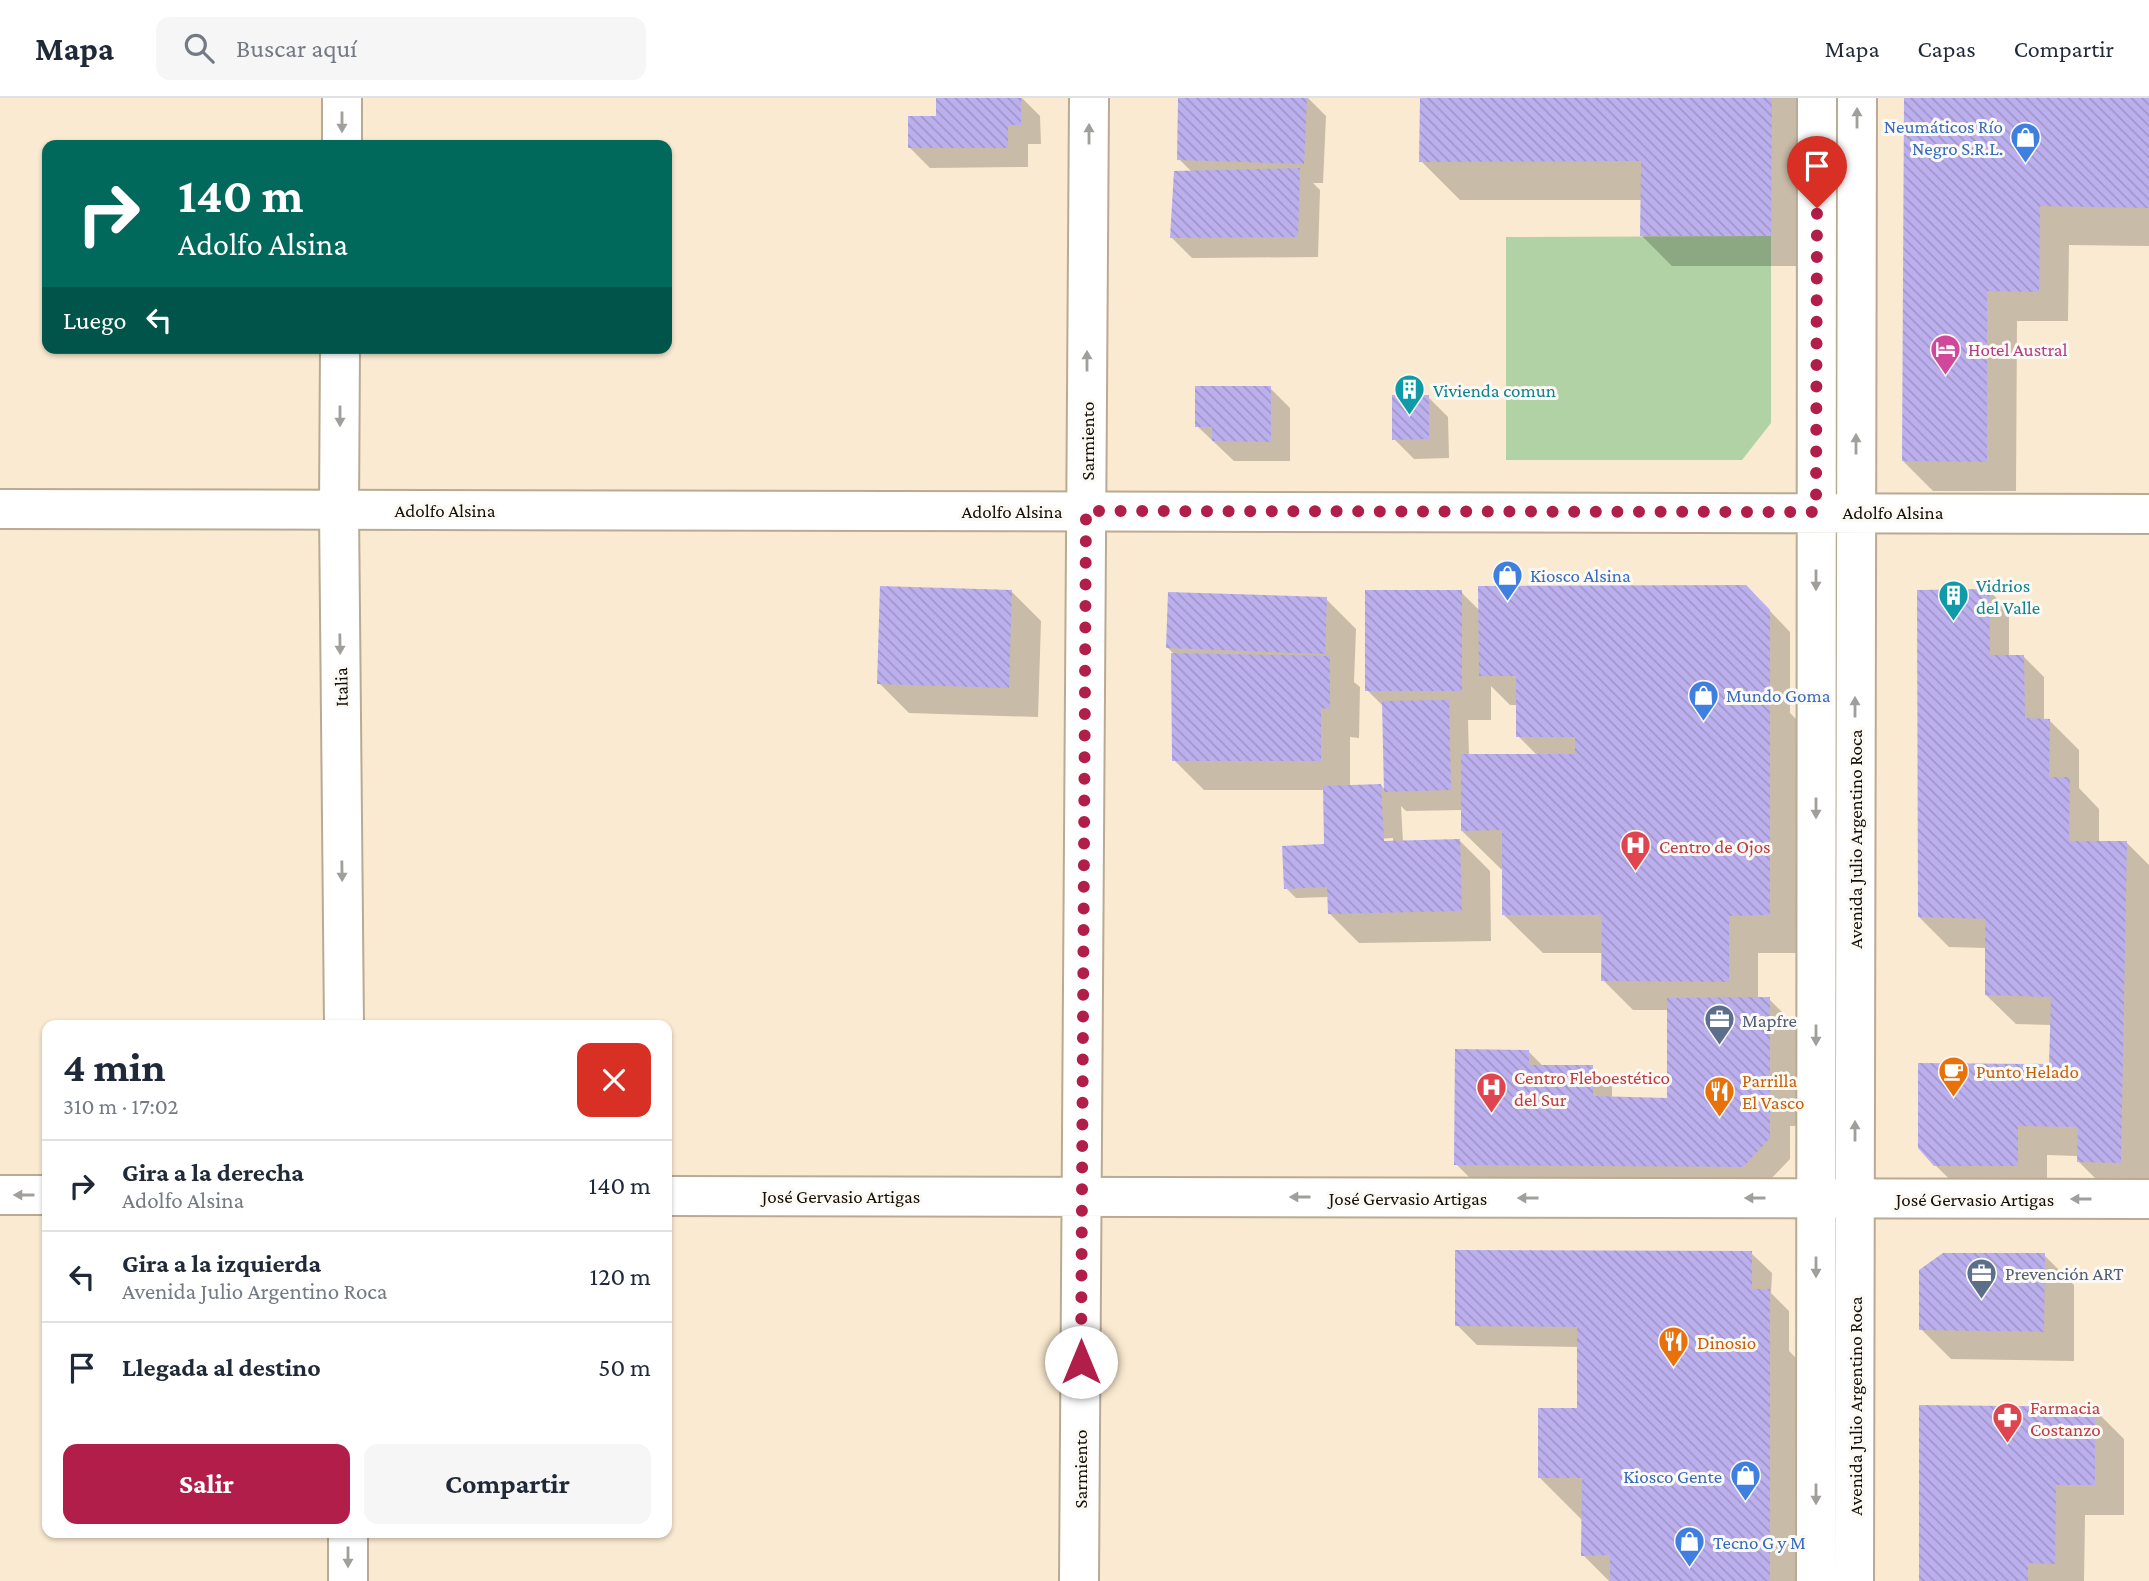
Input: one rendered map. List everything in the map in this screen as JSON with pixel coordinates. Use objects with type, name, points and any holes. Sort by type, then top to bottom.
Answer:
[{"type":"main road","points":[[342,98],[342,140]]},
{"type":"main road","name":"Sarmiento","points":[[1079,1581],[1089,98]]},
{"type":"main road","name":"Avenida Julio Argentino Roca","points":[[1815,1581],[1817,98]]},
{"type":"main road","name":"Avenida Julio Argentino Roca","points":[[1854,1581],[1857,98]]},
{"type":"main road","name":"Italia","points":[[340,354],[344,1020]]},
{"type":"main road","name":"Adolfo Alsina","points":[[0,509],[2149,514]]},
{"type":"main road","points":[[0,1195],[42,1195]]},
{"type":"main road","name":"José Gervasio Artigas","points":[[672,1196],[2149,1199]]},
{"type":"main road","points":[[348,1538],[348,1581]]},
{"type":"green space","points":[[1771,236],[1771,423],[1742,460],[1506,460],[1506,237]]},
{"type":"building","points":[[936,98],[1021,98],[1021,125],[1008,125],[1008,148],[908,148],[908,116],[936,116]]},
{"type":"building","points":[[1178,98],[1307,98],[1304,164],[1177,160]]},
{"type":"building","points":[[1420,98],[1772,98],[1771,236],[1640,236],[1641,161],[1419,162]]},
{"type":"building","points":[[1904,98],[2149,98],[2149,208],[2040,206],[2039,292],[1987,291],[1987,462],[1902,461]]},
{"type":"building","points":[[1300,168],[1298,237],[1170,238],[1174,171]]},
{"type":"building","points":[[1195,386],[1271,386],[1271,442],[1212,441],[1212,427],[1195,427]]},
{"type":"building","name":"Vivienda comun","points":[[1392,395],[1429,395],[1429,439],[1392,440]]},
{"type":"building","points":[[1746,585],[1770,610],[1770,915],[1729,916],[1729,982],[1601,981],[1602,915],[1502,915],[1502,830],[1461,831],[1461,754],[1575,754],[1575,737],[1516,737],[1516,676],[1479,676],[1478,586]]},
{"type":"building","points":[[880,586],[1012,590],[1009,688],[877,684]]},
{"type":"building","points":[[1989,589],[1990,655],[2024,655],[2025,718],[2050,719],[2049,777],[2070,777],[2069,841],[2127,841],[2121,1163],[2077,1162],[2078,1127],[2018,1126],[2018,1166],[1934,1166],[1918,1148],[1918,1063],[2049,1064],[2051,997],[1985,995],[1985,919],[1918,917],[1917,590]]},
{"type":"building","points":[[1365,590],[1462,590],[1462,691],[1365,691]]},
{"type":"building","points":[[1168,592],[1327,597],[1325,654],[1166,648]]},
{"type":"building","points":[[1171,653],[1330,656],[1330,709],[1321,708],[1321,761],[1172,761]]},
{"type":"building","points":[[1449,700],[1451,790],[1384,792],[1382,701]]},
{"type":"building","points":[[1381,784],[1384,841],[1460,839],[1462,911],[1328,914],[1327,887],[1284,889],[1282,846],[1324,844],[1323,786]]},
{"type":"building","points":[[1770,997],[1770,1138],[1743,1167],[1454,1165],[1455,1049],[1529,1050],[1529,1065],[1593,1065],[1593,1096],[1667,1098],[1667,998]]},
{"type":"building","points":[[1455,1250],[1752,1251],[1752,1289],[1770,1289],[1770,1581],[1610,1581],[1610,1555],[1581,1556],[1582,1478],[1538,1478],[1538,1408],[1577,1408],[1577,1327],[1455,1326]]},
{"type":"building","name":"Prevención ART","points":[[1943,1253],[2045,1253],[2044,1332],[1919,1330],[1919,1270]]},
{"type":"building","points":[[1919,1405],[2095,1407],[2095,1485],[2056,1485],[2055,1564],[2028,1563],[2028,1581],[1919,1581]]},
{"type":"place","name":"Neumáticos Río Negro S.R.L.","points":[[2026,164]]},
{"type":"place","name":"Hotel Austral","points":[[1945,376]]},
{"type":"place","name":"Vivienda comun","points":[[1410,417]]},
{"type":"place","name":"Kiosco Alsina","points":[[1507,602]]},
{"type":"place","name":"Vidrios del Valle","points":[[1953,623]]},
{"type":"place","name":"Mundo Goma","points":[[1703,722]]},
{"type":"place","name":"Centro de Ojos","points":[[1636,873]]},
{"type":"place","name":"Mapfre","points":[[1719,1047]]},
{"type":"place","name":"Punto Helado","points":[[1953,1098]]},
{"type":"place","name":"Centro Fleboestético del Sur","points":[[1491,1115]]},
{"type":"place","name":"Parrilla El Vasco","points":[[1719,1118]]},
{"type":"place","name":"Prevención ART","points":[[1982,1300]]},
{"type":"place","name":"Dinosio","points":[[1674,1369]]},
{"type":"place","name":"Farmacia Costanzo","points":[[2007,1445]]},
{"type":"place","name":"Kiosco Gente","points":[[1745,1503]]},
{"type":"place","name":"Tecno G y M","points":[[1690,1569]]},
{"type":"route","points":[[1081,1362],[1086,511],[1816,512],[1817,208]]}]
